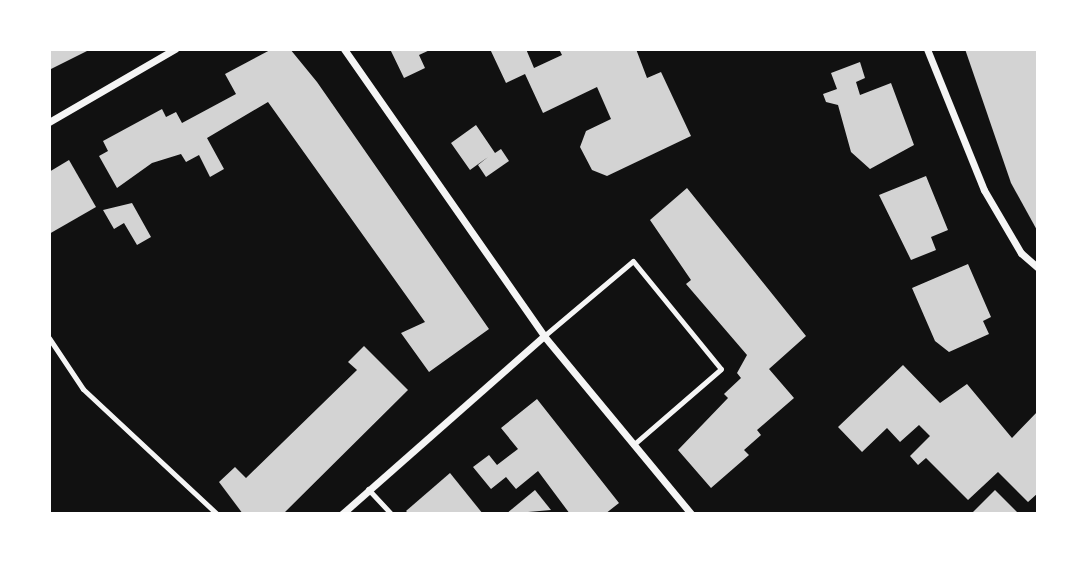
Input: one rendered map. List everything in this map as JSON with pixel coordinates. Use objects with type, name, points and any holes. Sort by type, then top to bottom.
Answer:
[{"type":"street","points":[[49,122],[175,49]]},
{"type":"street","points":[[344,49],[544,337],[691,514]]},
{"type":"street","points":[[928,49],[984,190],[1021,253],[1038,268]]},
{"type":"street","points":[[342,514],[544,337]]},
{"type":"lane","points":[[544,337],[633,261],[721,369],[634,444]]},
{"type":"lane","points":[[49,338],[83,389],[217,514]]},
{"type":"lane","points":[[368,489],[391,514]]},
{"type":"building","points":[[49,49],[91,49],[49,70]]},
{"type":"building","points":[[272,49],[290,49],[317,82],[489,329],[429,372],[401,333],[425,322],[268,102],[207,138],[224,169],[210,177],[199,155],[186,162],[181,154],[152,163],[117,188],[99,156],[108,151],[103,141],[162,109],[166,117],[176,112],[182,123],[236,94],[225,74]]},
{"type":"building","points":[[390,49],[432,49],[419,55],[425,68],[404,78]]},
{"type":"building","points":[[490,49],[526,49],[534,68],[562,55],[559,49],[636,49],[647,78],[661,72],[691,136],[607,176],[592,170],[580,147],[586,131],[611,119],[597,87],[543,113],[525,74],[506,83]]},
{"type":"building","points":[[965,49],[1038,49],[1038,232],[1011,183]]},
{"type":"building","points":[[860,62],[865,78],[856,82],[860,95],[891,83],[914,145],[870,169],[851,152],[838,105],[826,102],[823,94],[837,89],[831,73]]},
{"type":"building","points":[[476,125],[495,153],[501,149],[509,161],[486,177],[478,165],[488,157],[470,170],[451,143]]},
{"type":"building","points":[[69,160],[96,207],[49,234],[49,172]]},
{"type":"building","points":[[926,176],[948,230],[931,237],[936,250],[911,260],[879,195]]},
{"type":"building","points":[[687,188],[806,336],[769,369],[794,398],[757,430],[761,435],[744,450],[749,455],[711,488],[678,450],[728,398],[724,394],[741,378],[737,373],[747,355],[686,284],[691,280],[650,220]]},
{"type":"building","points":[[132,203],[151,237],[137,245],[124,223],[114,229],[103,210]]},
{"type":"building","points":[[968,264],[991,317],[983,321],[989,334],[949,352],[935,341],[912,288]]},
{"type":"building","points":[[364,346],[408,390],[283,514],[243,514],[219,482],[235,467],[246,478],[357,370],[348,362]]},
{"type":"building","points":[[903,365],[940,403],[967,384],[1012,438],[1038,411],[1038,493],[1028,502],[998,472],[968,500],[926,458],[918,465],[910,456],[930,436],[919,425],[900,442],[887,428],[862,452],[838,427]]},
{"type":"building","points":[[537,399],[619,503],[605,514],[570,514],[538,471],[516,489],[506,477],[491,489],[473,467],[489,455],[497,465],[518,449],[501,428]]},
{"type":"building","points":[[450,473],[483,514],[409,514],[406,511]]},
{"type":"building","points":[[535,490],[551,510],[506,514]]},
{"type":"building","points":[[995,490],[1019,514],[971,514]]}]
